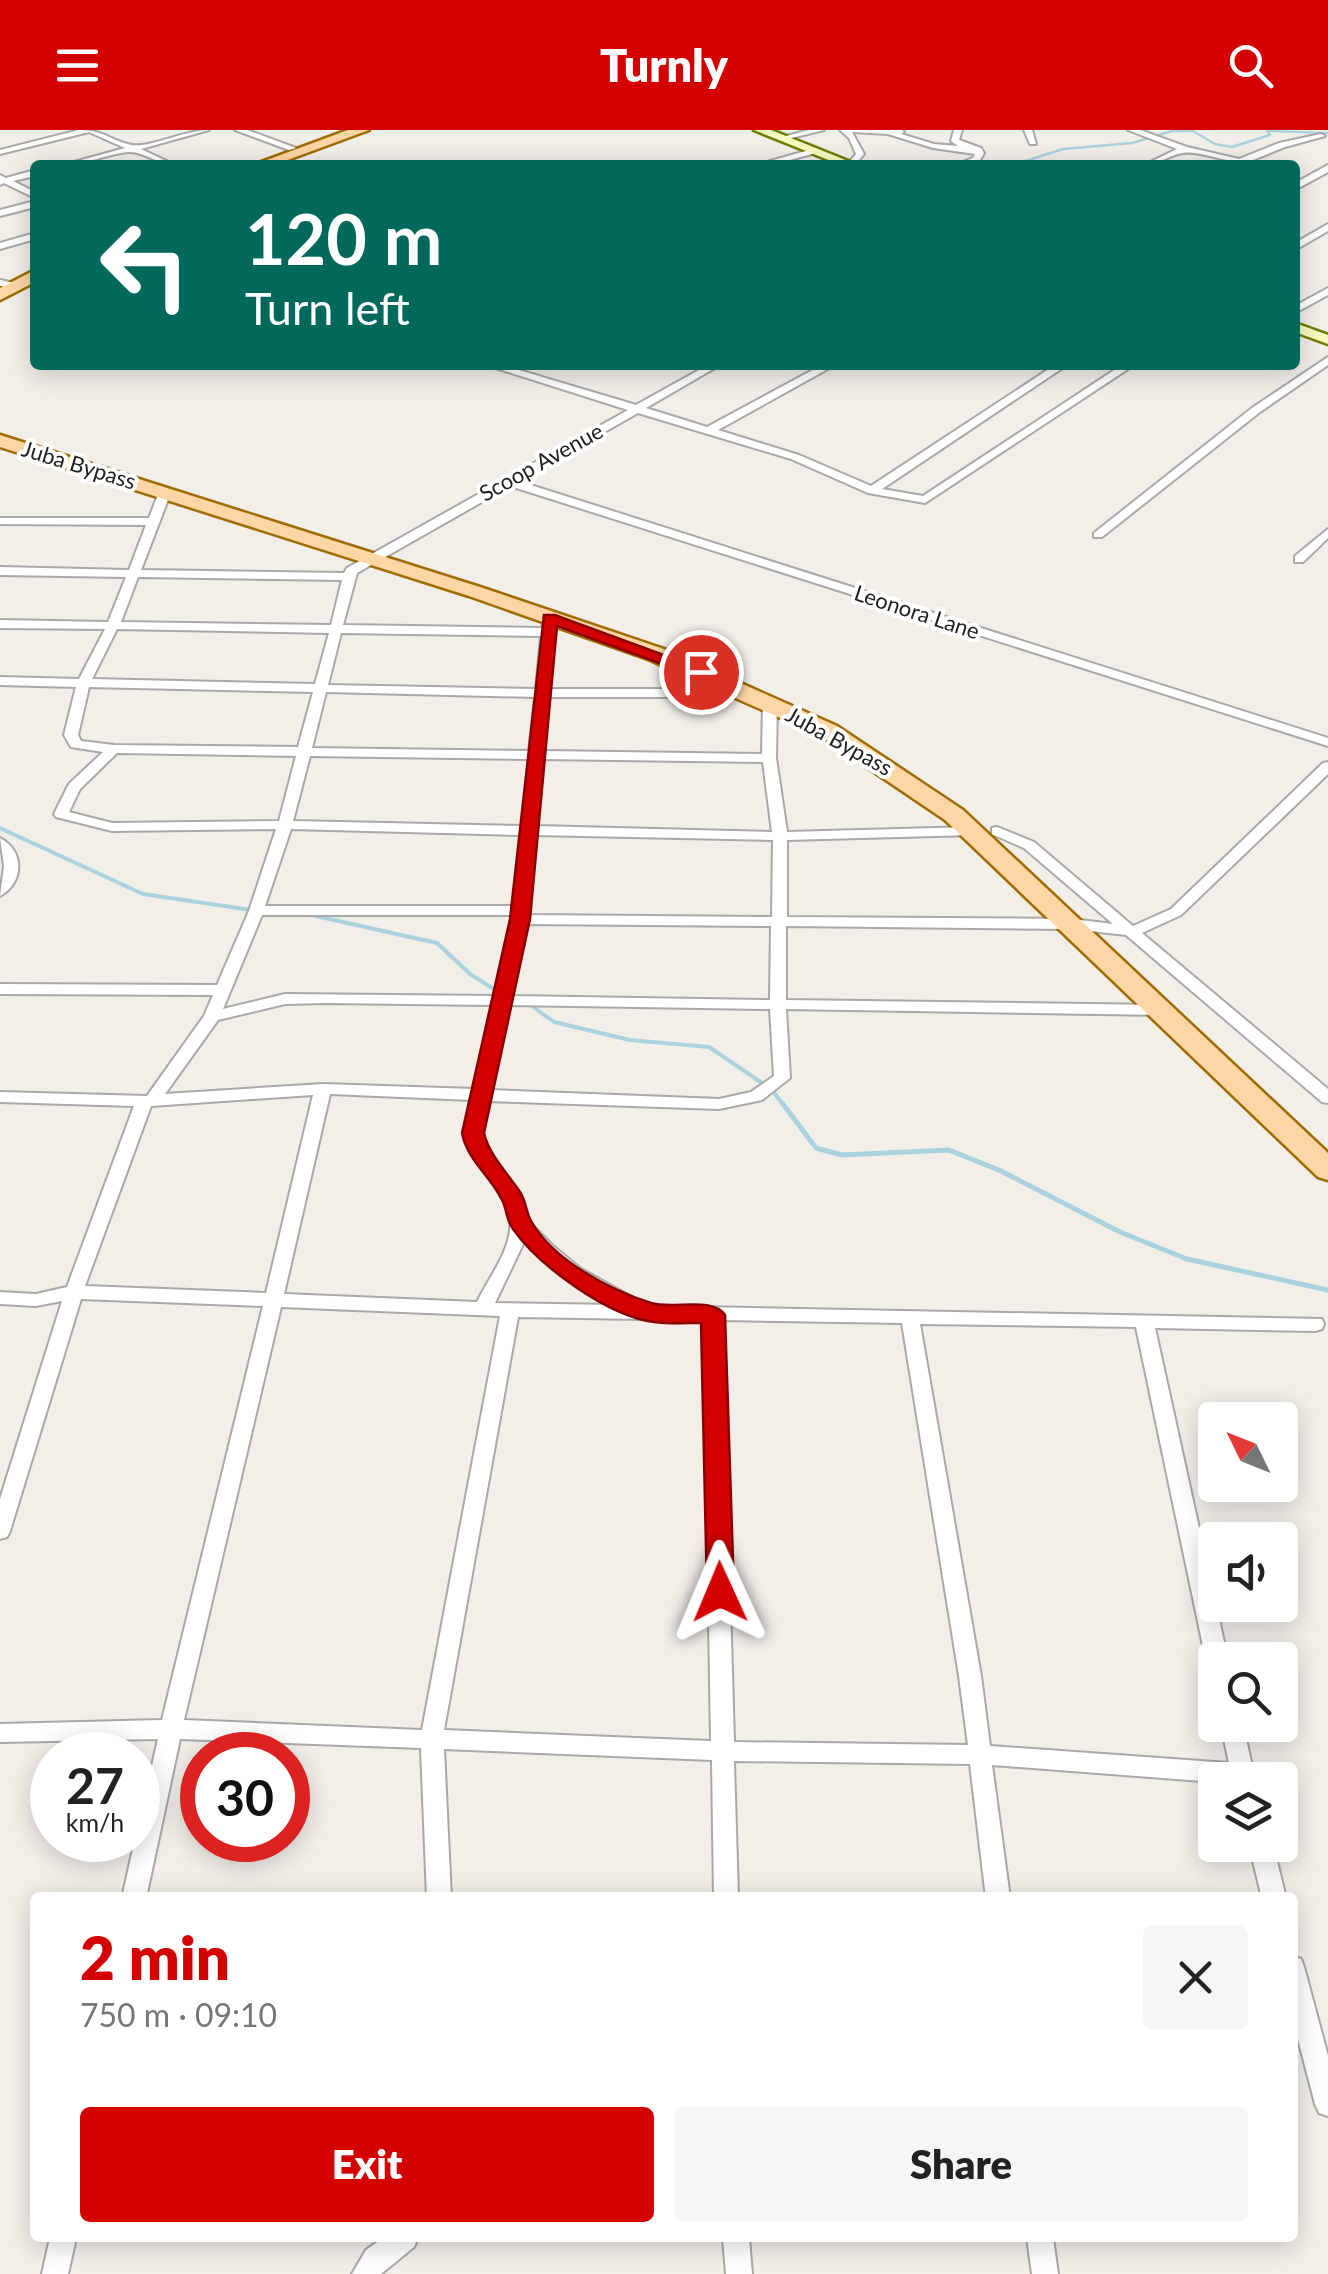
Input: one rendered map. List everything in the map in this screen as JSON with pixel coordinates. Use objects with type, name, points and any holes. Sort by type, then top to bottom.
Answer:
[{"type":"main road","points":[[260,160],[348,130]]},
{"type":"main road","points":[[275,160],[362,130]]},
{"type":"main road","points":[[775,133],[838,160]]},
{"type":"main road","points":[[1300,330],[1328,340]]},
{"type":"main road","name":"Juba Bypass","points":[[0,431],[374,555],[550,625],[722,681],[874,758],[985,831],[1072,924],[1328,1170]]},
{"type":"main road","name":"Juba Bypass","points":[[0,440],[661,643],[784,694],[919,770],[1099,926],[1328,1142]]},
{"type":"street","points":[[0,152],[90,130],[160,160]]},
{"type":"street","points":[[87,160],[205,130]]},
{"type":"street","points":[[239,130],[292,148]]},
{"type":"street","points":[[775,133],[820,130]]},
{"type":"street","points":[[844,130],[860,148],[856,160]]},
{"type":"street","points":[[852,130],[892,134],[933,146],[978,150]]},
{"type":"street","points":[[892,134],[910,130]]},
{"type":"street","points":[[958,130],[955,141],[978,150]]},
{"type":"street","points":[[1028,130],[1033,142]]},
{"type":"street","points":[[1132,130],[1222,160]]},
{"type":"street","points":[[1308,132],[1325,137]]},
{"type":"street","points":[[1246,160],[1282,145],[1325,137]]},
{"type":"street","points":[[1159,160],[1184,149]]},
{"type":"street","points":[[976,160],[978,150]]},
{"type":"street","points":[[779,160],[813,151]]},
{"type":"street","points":[[1300,184],[1328,168]]},
{"type":"street","points":[[1300,173],[1328,180]]},
{"type":"street","points":[[2,180],[30,174]]},
{"type":"street","points":[[2,180],[30,193]]},
{"type":"street","points":[[0,213],[30,205]]},
{"type":"street","points":[[1300,244],[1328,226]]},
{"type":"street","points":[[1300,235],[1328,241]]},
{"type":"street","points":[[0,246],[30,237]]},
{"type":"street","points":[[1300,307],[1328,292]]},
{"type":"street","points":[[1098,536],[1256,410],[1328,360]]},
{"type":"street","points":[[508,370],[795,457],[872,491],[925,500],[1121,370]]},
{"type":"street","name":"Scoop Avenue","points":[[349,576],[374,555],[706,370]]},
{"type":"street","points":[[710,430],[821,370]]},
{"type":"street","points":[[872,491],[1054,370]]},
{"type":"street","name":"Leonora Lane","points":[[506,482],[1328,742]]},
{"type":"street","points":[[165,492],[113,626],[84,682],[72,740],[114,749],[768,758]]},
{"type":"street","points":[[0,521],[155,522]]},
{"type":"street","points":[[1298,560],[1328,532]]},
{"type":"street","points":[[0,571],[349,576],[285,825],[256,910],[212,1016],[148,1101],[74,1292],[0,1532]]},
{"type":"street","points":[[0,624],[334,630],[550,625],[520,915],[474,1121],[476,1145],[513,1199],[520,1223],[542,1249],[598,1290],[652,1313]]},
{"type":"street","points":[[0,681],[672,693],[722,681]]},
{"type":"street","points":[[0,1097],[148,1101],[322,1089],[482,1092],[719,1104],[756,1096],[782,1078],[778,1007],[780,836],[768,758],[770,703]]},
{"type":"street","points":[[114,749],[74,787],[61,814],[98,824],[140,828],[285,825],[780,836],[985,831],[1029,844],[1328,1098]]},
{"type":"street","points":[[256,910],[1072,924],[1134,931],[1176,912],[1328,766]]},
{"type":"street","points":[[0,842],[12,855],[6,886],[0,892]]},
{"type":"street","points":[[0,988],[222,990]]},
{"type":"street","points":[[212,1016],[284,999],[1161,1010]]},
{"type":"street","points":[[135,1892],[169,1728],[276,1299],[322,1089]]},
{"type":"street","points":[[484,1309],[491,1288],[516,1245],[520,1223]]},
{"type":"street","points":[[0,1298],[36,1300],[74,1292],[510,1310],[1315,1324]]},
{"type":"street","points":[[439,1892],[432,1738],[510,1310]]},
{"type":"street","points":[[713,1315],[726,1892]]},
{"type":"street","points":[[910,1318],[980,1755],[997,1892]]},
{"type":"street","points":[[1144,1322],[1214,1642]]},
{"type":"street","points":[[0,1733],[169,1728],[725,1751],[980,1755],[1198,1773]]},
{"type":"street","points":[[1265,1862],[1273,1892]]},
{"type":"street","points":[[1298,1991],[1328,2104]]},
{"type":"street","points":[[55,2274],[62,2242]]},
{"type":"street","points":[[366,2274],[375,2259],[399,2242]]},
{"type":"street","points":[[736,2242],[739,2274]]},
{"type":"street","points":[[1041,2242],[1045,2274]]},
{"type":"waterway","points":[[1029,160],[1063,149],[1132,143],[1172,131],[1193,131],[1215,144],[1232,147],[1270,135],[1267,131],[1328,133]]},
{"type":"waterway","points":[[0,828],[143,894],[251,910]]},
{"type":"waterway","points":[[307,914],[437,943],[470,974],[500,993]]},
{"type":"waterway","points":[[529,1004],[554,1022],[630,1040],[709,1047],[771,1089],[785,1107]]},
{"type":"waterway","points":[[783,1104],[816,1148],[842,1155],[949,1150],[1001,1171],[1120,1232],[1187,1259],[1328,1290]]},
{"type":"route","points":[[701,672],[549,618],[545,693],[520,919],[473,1133],[476,1145],[513,1199],[520,1223],[542,1249],[572,1274],[652,1313],[713,1315],[720,1592]]}]
